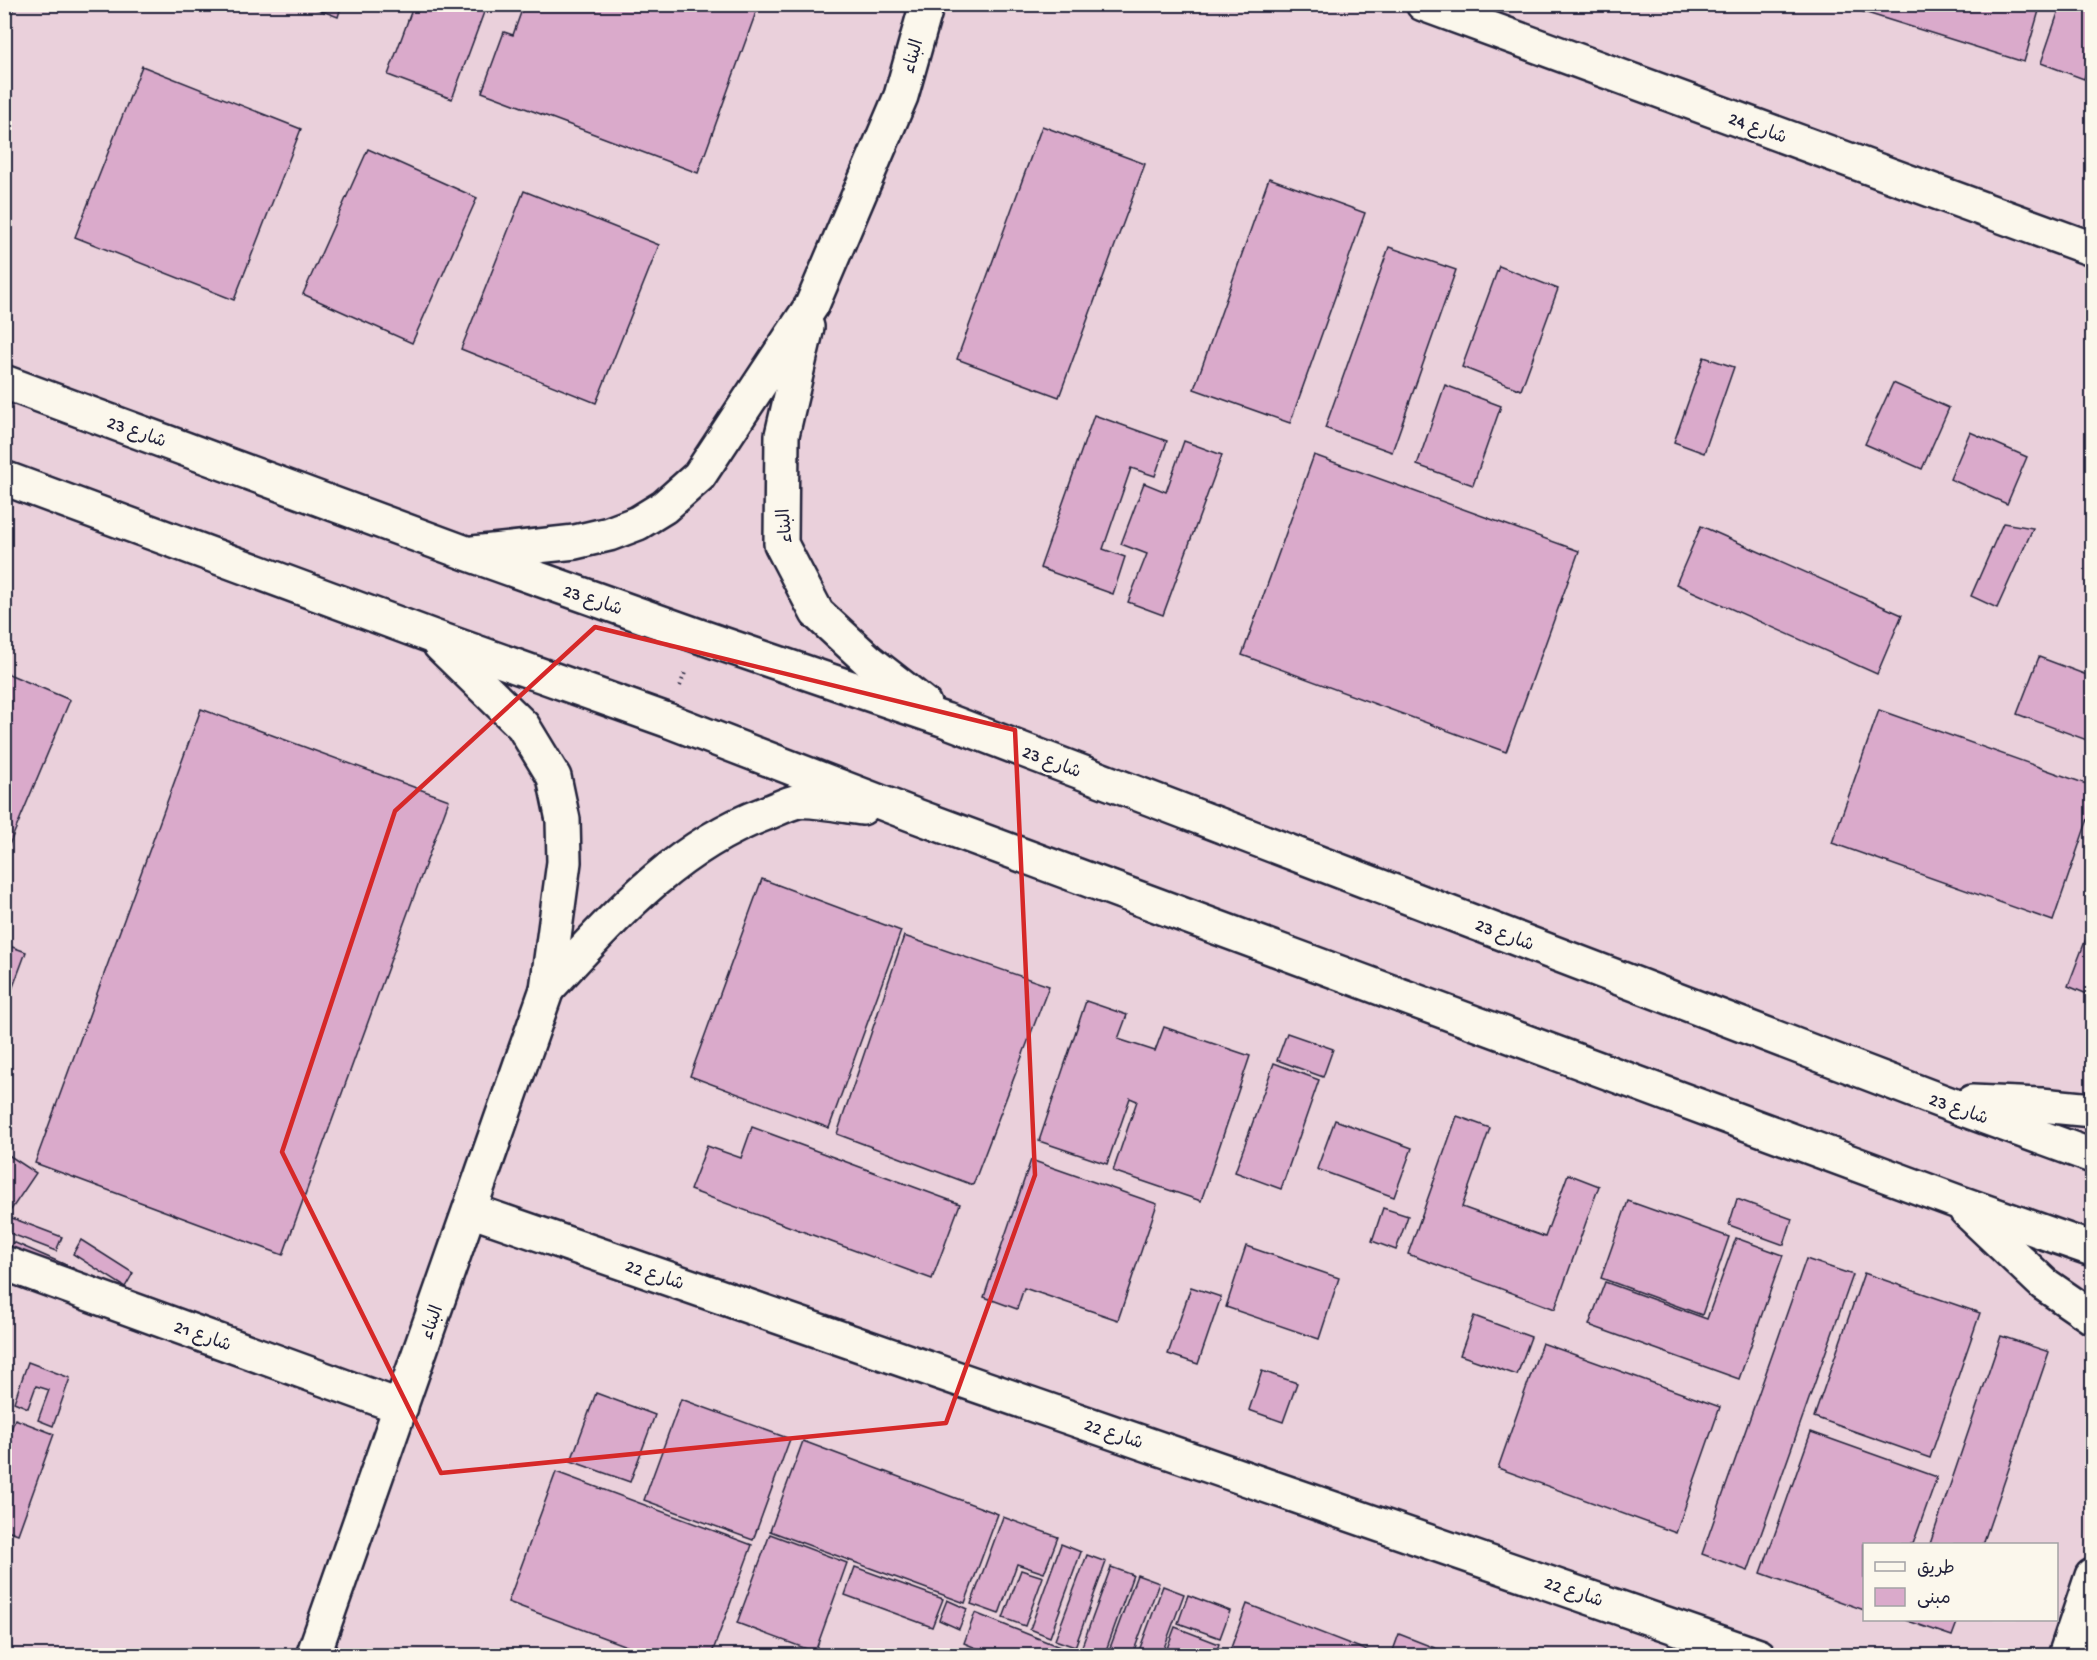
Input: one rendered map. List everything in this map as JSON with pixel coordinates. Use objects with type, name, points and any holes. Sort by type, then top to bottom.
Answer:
[{"type":"street","name":"البناء","points":[[927,4],[901,96],[812,305],[782,435],[782,544],[817,613],[869,661],[945,720]]},
{"type":"street","name":"شارع 24","points":[[1423,4],[2092,249]]},
{"type":"street","name":"البناء","points":[[466,554],[575,542],[609,534],[638,523],[664,507],[699,476],[812,305]]},
{"type":"street","name":"شارع 23","points":[[4,382],[466,554],[945,720],[1941,1101],[2092,1156]]},
{"type":"street","points":[[4,478],[431,636],[667,720],[911,814],[1958,1202],[2092,1249]]},
{"type":"street","name":"البناء","points":[[314,1656],[547,989],[564,862],[563,820],[554,777],[523,726],[431,636]]},
{"type":"street","name":"البناء","points":[[547,989],[614,918],[655,879],[701,845],[745,821],[800,801],[911,814]]},
{"type":"street","points":[[1941,1101],[2041,1105],[2092,1110]]},
{"type":"street","points":[[1958,1202],[2044,1284],[2092,1317]]},
{"type":"street","name":"شارع 22","points":[[470,1210],[1759,1656]]},
{"type":"street","name":"شارع 21","points":[[4,1263],[401,1407]]},
{"type":"street","points":[[2065,1656],[2092,1576]]},
{"type":"path","points":[[667,720],[699,636]]},
{"type":"highlighted area","points":[[595,627],[1015,730],[1035,1175],[946,1423],[441,1473],[282,1152],[395,811]]},
{"type":"shaded area","points":[[5,5],[2092,5],[2092,1655],[5,1656]]},
{"type":"building","points":[[4,4],[15,4],[4,34]]},
{"type":"building","points":[[304,4],[342,4],[338,17]]},
{"type":"building","points":[[414,4],[487,4],[452,99],[388,75]]},
{"type":"building","points":[[524,4],[759,4],[698,173],[482,92],[504,32],[513,35]]},
{"type":"building","points":[[1838,4],[2041,4],[2024,62]]},
{"type":"building","points":[[2061,4],[2092,4],[2092,55],[2084,79],[2041,63]]},
{"type":"building","points":[[142,66],[301,129],[234,300],[75,237]]},
{"type":"building","points":[[1042,126],[1145,164],[1059,397],[957,359]]},
{"type":"building","points":[[368,149],[477,198],[412,343],[303,294]]},
{"type":"building","points":[[1269,178],[1365,213],[1290,423],[1194,389]]},
{"type":"building","points":[[524,191],[659,245],[596,403],[461,349]]},
{"type":"building","points":[[1389,247],[1456,270],[1392,452],[1325,428]]},
{"type":"building","points":[[1499,266],[1558,289],[1521,390],[1462,367]]},
{"type":"building","points":[[1704,357],[1734,367],[1704,453],[1674,442]]},
{"type":"building","points":[[1893,383],[1949,408],[1922,469],[1865,444]]},
{"type":"building","points":[[1445,385],[1501,406],[1473,485],[1417,465]]},
{"type":"building","points":[[1094,415],[1167,441],[1155,476],[1131,468],[1103,549],[1125,557],[1113,594],[1040,568]]},
{"type":"building","points":[[1970,432],[2027,457],[2007,504],[1950,479]]},
{"type":"building","points":[[1184,441],[1222,455],[1163,615],[1128,602],[1147,554],[1121,544],[1144,483],[1166,492]]},
{"type":"building","points":[[1314,455],[1579,551],[1506,752],[1242,655]]},
{"type":"building","points":[[2003,523],[2033,528],[1997,608],[1971,596]]},
{"type":"building","points":[[1701,526],[1902,615],[1877,674],[1676,584]]},
{"type":"building","points":[[2039,657],[2092,677],[2092,742],[2017,714]]},
{"type":"building","points":[[4,672],[70,700],[4,857]]},
{"type":"building","points":[[201,709],[449,800],[283,1255],[35,1163]]},
{"type":"building","points":[[1879,710],[2092,786],[2092,807],[2053,921],[1832,843]]},
{"type":"building","points":[[762,879],[901,931],[829,1128],[690,1076]]},
{"type":"building","points":[[2092,923],[2092,996],[2068,986]]},
{"type":"building","points":[[904,936],[1049,986],[973,1185],[837,1134]]},
{"type":"building","points":[[4,944],[26,952],[4,1011]]},
{"type":"building","points":[[1086,1001],[1127,1015],[1118,1039],[1155,1051],[1164,1027],[1250,1056],[1201,1201],[1113,1171],[1137,1101],[1130,1098],[1107,1164],[1039,1141]]},
{"type":"building","points":[[1287,1033],[1333,1049],[1323,1077],[1277,1060]]},
{"type":"building","points":[[1274,1063],[1319,1080],[1281,1189],[1235,1172]]},
{"type":"building","points":[[1457,1116],[1490,1128],[1462,1207],[1545,1237],[1568,1174],[1599,1186],[1555,1309],[1408,1254]]},
{"type":"building","points":[[1335,1120],[1412,1148],[1394,1197],[1317,1169]]},
{"type":"building","points":[[752,1127],[960,1204],[932,1279],[690,1190],[707,1146],[741,1158]]},
{"type":"building","points":[[4,1152],[36,1173],[11,1210],[4,1205]]},
{"type":"building","points":[[1031,1160],[1157,1204],[1118,1320],[1024,1288],[1017,1309],[984,1297]]},
{"type":"building","points":[[1737,1199],[1792,1219],[1784,1245],[1729,1225]]},
{"type":"building","points":[[1628,1201],[1729,1237],[1702,1315],[1601,1278]]},
{"type":"building","points":[[1383,1208],[1408,1216],[1396,1250],[1372,1241]]},
{"type":"building","points":[[4,1215],[62,1237],[56,1251],[4,1231]]},
{"type":"building","points":[[1736,1238],[1783,1255],[1739,1379],[1589,1325],[1605,1282],[1707,1319]]},
{"type":"building","points":[[81,1240],[133,1273],[125,1287],[73,1254]]},
{"type":"building","points":[[13,1242],[73,1268],[67,1281],[7,1256]]},
{"type":"building","points":[[1246,1246],[1339,1278],[1319,1339],[1226,1307]]},
{"type":"building","points":[[1806,1259],[1853,1275],[1748,1571],[1702,1554]]},
{"type":"building","points":[[1864,1273],[1980,1313],[1930,1458],[1814,1417]]},
{"type":"building","points":[[1191,1287],[1221,1297],[1198,1364],[1168,1354]]},
{"type":"building","points":[[1474,1316],[1531,1337],[1517,1375],[1460,1355]]},
{"type":"building","points":[[2001,1336],[2049,1352],[1983,1543],[1930,1543]]},
{"type":"building","points":[[1542,1343],[1720,1407],[1676,1533],[1498,1468]]},
{"type":"building","points":[[28,1362],[70,1378],[53,1426],[38,1420],[49,1390],[36,1386],[28,1408],[14,1402]]},
{"type":"building","points":[[1262,1371],[1297,1383],[1283,1422],[1249,1410]]},
{"type":"building","points":[[596,1393],[655,1415],[630,1482],[571,1461]]},
{"type":"building","points":[[681,1399],[790,1439],[753,1540],[644,1500]]},
{"type":"building","points":[[15,1419],[54,1434],[18,1534],[4,1529],[4,1448]]},
{"type":"building","points":[[1811,1432],[1937,1477],[1913,1543],[1863,1543],[1863,1610],[1761,1573]]},
{"type":"building","points":[[803,1441],[998,1514],[965,1603],[770,1531]]},
{"type":"building","points":[[556,1472],[752,1545],[711,1656],[653,1656],[508,1602]]},
{"type":"building","points":[[1003,1517],[1058,1537],[1044,1573],[1017,1564],[999,1614],[971,1604]]},
{"type":"building","points":[[770,1534],[847,1563],[815,1652],[737,1623]]},
{"type":"building","points":[[1061,1544],[1081,1552],[1050,1637],[1030,1629]]},
{"type":"building","points":[[1087,1555],[1106,1562],[1075,1647],[1055,1640]]},
{"type":"building","points":[[855,1567],[943,1599],[932,1627],[845,1595]]},
{"type":"building","points":[[1111,1567],[1133,1575],[1104,1656],[1097,1656],[1081,1649]]},
{"type":"building","points":[[1021,1570],[1043,1577],[1025,1626],[1003,1618]]},
{"type":"building","points":[[1137,1575],[1159,1583],[1132,1656],[1107,1656]]},
{"type":"building","points":[[1163,1586],[1184,1594],[1161,1656],[1137,1656]]},
{"type":"building","points":[[1188,1595],[1230,1611],[1220,1638],[1178,1623]]},
{"type":"building","points":[[947,1600],[967,1609],[959,1629],[939,1620]]},
{"type":"building","points":[[1247,1604],[1381,1656],[1228,1656]]},
{"type":"building","points":[[975,1613],[1082,1656],[995,1656],[964,1643]]},
{"type":"building","points":[[1908,1621],[1958,1621],[1952,1636]]},
{"type":"building","points":[[1175,1627],[1219,1644],[1215,1656],[1179,1656],[1166,1651]]},
{"type":"building","points":[[1399,1634],[1455,1656],[1391,1656]]}]
